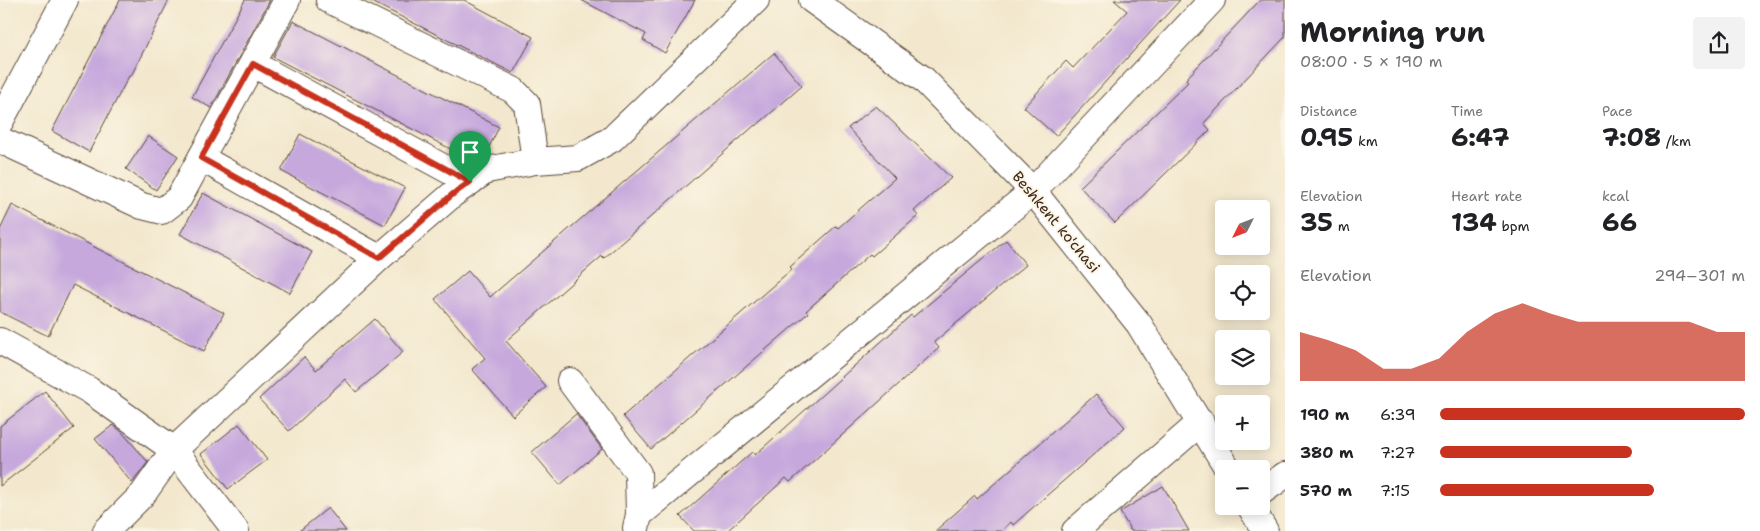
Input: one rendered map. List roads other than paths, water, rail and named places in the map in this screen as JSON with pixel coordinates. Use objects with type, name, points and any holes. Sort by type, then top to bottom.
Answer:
[{"type":"street","points":[[0,122],[65,0]]},
{"type":"street","points":[[0,140],[142,206],[162,211],[179,198],[287,0]]},
{"type":"street","points":[[329,0],[512,90],[527,104],[535,161]]},
{"type":"street","points":[[106,531],[143,494],[174,450],[379,258],[453,194],[488,170],[535,161],[578,158],[612,139],[756,0]]},
{"type":"street","name":"Beshkent ko'chasi","points":[[812,0],[923,79],[1034,191],[1139,324],[1223,460]]},
{"type":"street","points":[[637,523],[1034,191],[1212,0]]},
{"type":"street","points":[[253,64],[470,182]]},
{"type":"street","points":[[201,158],[379,258]]},
{"type":"street","points":[[0,341],[89,390],[174,450],[236,531]]},
{"type":"street","points":[[570,381],[638,473],[637,523]]},
{"type":"street","points":[[1075,531],[1200,422]]},
{"type":"street","points":[[1270,486],[1285,475]]},
{"type":"street","points":[[1255,515],[1265,531]]}]
